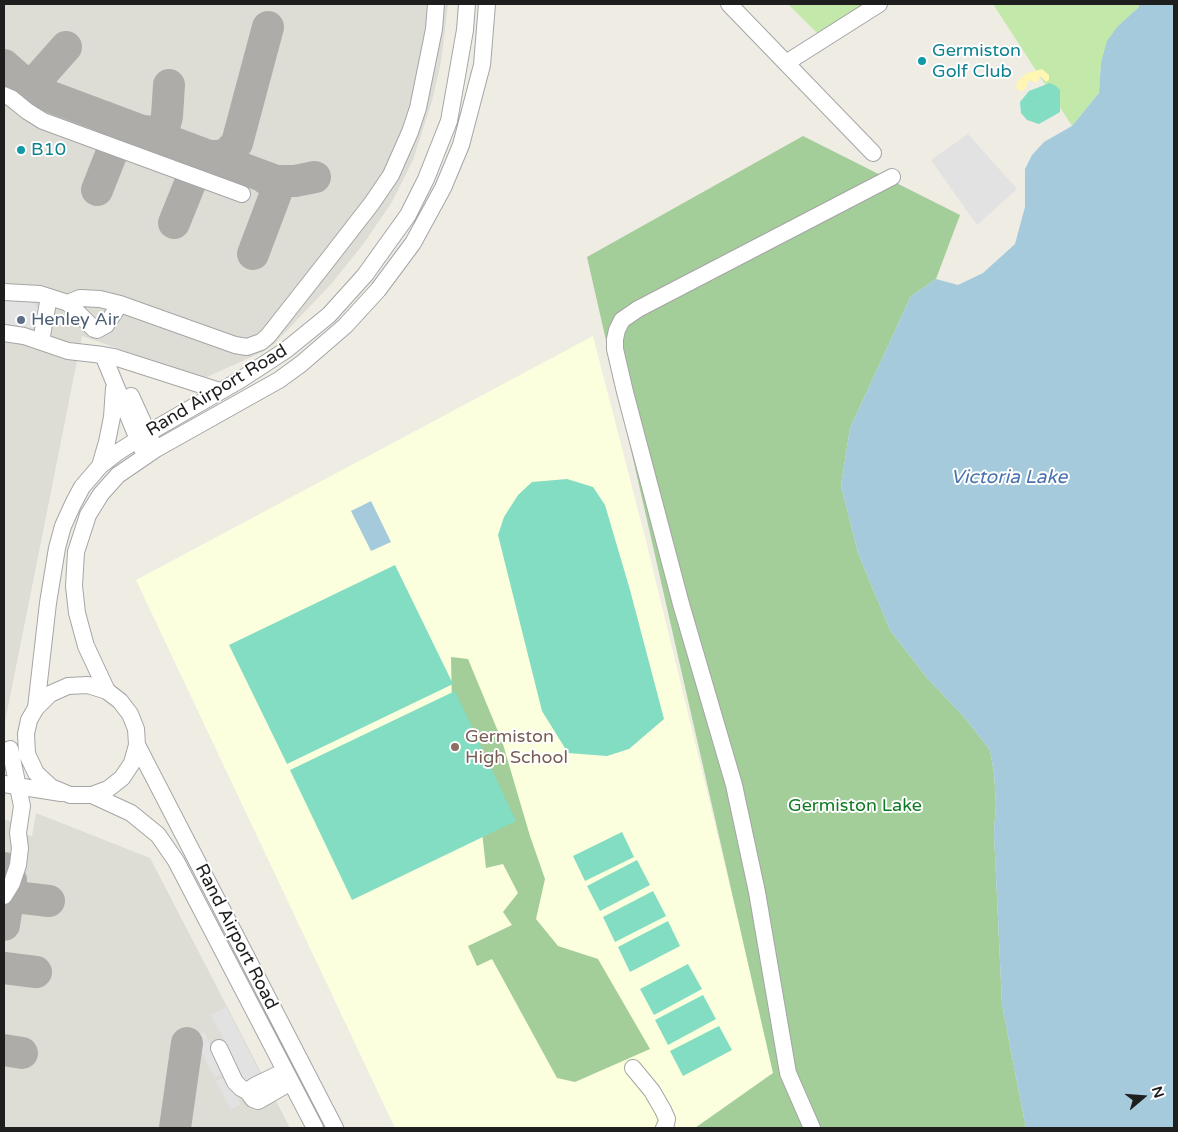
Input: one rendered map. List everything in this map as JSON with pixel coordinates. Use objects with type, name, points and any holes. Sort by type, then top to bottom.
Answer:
[{"type":"street","points":[[68,303],[80,298],[86,298],[120,304],[241,347],[256,345],[268,336],[372,203],[391,175],[410,132],[418,108],[434,29],[436,4]]},
{"type":"street","name":"Rand Airport Road","points":[[36,708],[48,603],[57,548],[63,526],[82,488],[100,466],[143,436],[220,392],[286,350],[329,316],[365,275],[408,215],[426,180],[448,121],[465,30],[467,4]]},
{"type":"street","name":"Rand Airport Road","points":[[107,691],[86,646],[77,613],[74,586],[76,552],[88,515],[101,494],[118,475],[151,453],[279,380],[301,364],[345,326],[378,290],[413,243],[443,188],[461,145],[482,65],[487,4]]},
{"type":"street","points":[[728,4],[873,153]]},
{"type":"street","points":[[786,63],[879,4]]},
{"type":"street","points":[[4,95],[43,121],[242,194]]},
{"type":"street","points":[[812,1128],[788,1073],[757,892],[734,785],[681,604],[625,392],[615,339],[622,320],[638,309],[892,177]]},
{"type":"street","points":[[4,292],[34,294],[68,303],[97,330],[106,325],[120,304]]},
{"type":"street","points":[[41,341],[49,297]]},
{"type":"street","points":[[4,333],[16,334],[41,341],[68,351],[108,356],[220,392]]},
{"type":"street","points":[[100,466],[112,416],[114,384],[108,356]]},
{"type":"street","points":[[108,356],[151,453]]},
{"type":"street","points":[[114,384],[143,436]]},
{"type":"street","name":"Rand Airport Road","points":[[88,685],[107,691],[120,701],[130,714],[136,729],[136,745],[132,763],[122,778],[108,789],[92,795],[70,795],[51,787],[36,773],[28,754],[26,734],[29,720],[36,708],[50,694],[68,686],[88,685]]},
{"type":"street","points":[[4,896],[12,883],[18,865],[20,848],[18,833],[22,806],[11,786],[7,751],[26,734]]},
{"type":"street","name":"Rand Airport Road","points":[[136,745],[335,1128]]},
{"type":"street","points":[[11,786],[70,795]]},
{"type":"street","name":"Rand Airport Road","points":[[92,795],[131,813],[158,834],[176,861],[315,1128]]},
{"type":"street","points":[[218,1048],[235,1082],[253,1099],[258,1101],[290,1081],[299,1058]]},
{"type":"street","points":[[633,1068],[652,1091],[663,1110],[667,1119],[664,1128]]},
{"type":"shaded area","points":[[4,4],[448,4],[441,62],[432,101],[413,160],[392,202],[364,243],[332,283],[274,344],[262,352],[207,377],[193,375],[82,336],[4,727]]},
{"type":"shaded area","points":[[968,134],[1017,189],[977,225],[931,160]]},
{"type":"shaded area","name":"Henley Air","points":[[4,299],[30,301],[37,307],[40,314],[36,325],[29,331],[4,330]]},
{"type":"shaded area","name":"Germiston High School","points":[[593,336],[647,545],[737,915],[773,1073],[695,1128],[395,1128],[136,580]]},
{"type":"shaded area","points":[[36,813],[150,858],[290,1128],[4,1128],[4,820],[12,821],[18,833],[32,836]]},
{"type":"shaded area","points":[[226,1007],[261,1075],[246,1083],[211,1015]]},
{"type":"shaded area","points":[[204,1032],[225,1072],[215,1078],[194,1037]]},
{"type":"shaded area","points":[[226,1076],[241,1104],[231,1110],[216,1081]]},
{"type":"green space","points":[[788,4],[867,4],[818,34]]},
{"type":"green space","points":[[993,4],[1139,4],[1139,7],[1118,26],[1101,63],[1099,93],[1072,126]]},
{"type":"green space","points":[[1050,83],[1060,90],[1060,112],[1039,124],[1027,120],[1021,113],[1020,102],[1029,91]]},
{"type":"green space","name":"Germiston Lake","points":[[803,136],[960,215],[936,279],[911,296],[850,428],[841,486],[858,553],[890,630],[927,678],[965,718],[990,750],[996,803],[994,833],[1002,1005],[1026,1128],[695,1128],[773,1073],[587,257]]},
{"type":"green space","points":[[567,479],[593,487],[605,505],[630,590],[664,719],[629,749],[607,756],[568,753],[542,711],[498,535],[504,517],[518,495],[532,482]]},
{"type":"green space","points":[[395,565],[453,684],[287,764],[229,645]]},
{"type":"green space","points":[[451,657],[468,659],[502,741],[530,836],[545,879],[536,919],[558,946],[598,959],[650,1049],[575,1082],[557,1078],[492,959],[477,966],[468,946],[512,925],[503,912],[518,893],[503,864],[486,868],[476,777],[452,707]]},
{"type":"green space","points":[[455,691],[516,821],[352,900],[290,770]]},
{"type":"green space","points":[[622,832],[634,857],[585,881],[573,856]]},
{"type":"green space","points":[[637,860],[650,885],[600,911],[587,886]]},
{"type":"green space","points":[[653,891],[666,916],[615,942],[603,917]]},
{"type":"green space","points":[[668,921],[680,946],[630,972],[618,947]]},
{"type":"green space","points":[[688,964],[702,989],[654,1015],[640,989]]},
{"type":"green space","points":[[703,995],[716,1019],[668,1045],[655,1020]]},
{"type":"green space","points":[[719,1026],[732,1050],[683,1076],[670,1051]]},
{"type":"sand","points":[[1042,69],[1049,75],[1049,80],[1046,82],[1040,76],[1037,83],[1029,80],[1026,88],[1022,91],[1018,90],[1016,86],[1018,80],[1027,73]]},
{"type":"water","name":"Victoria Lake","points":[[1139,4],[1174,4],[1174,1128],[1026,1128],[1002,1005],[994,833],[996,803],[990,750],[965,718],[927,678],[890,630],[858,553],[841,486],[850,428],[911,296],[936,279],[958,285],[983,273],[1015,244],[1025,207],[1025,169],[1032,155],[1044,142],[1072,126],[1099,93],[1101,63],[1107,41],[1118,26],[1139,7]]},
{"type":"water","points":[[371,501],[391,542],[371,551],[351,511]]},
{"type":"taxiway","points":[[4,65],[35,91],[209,156],[220,156],[229,152],[237,143],[268,27]]},
{"type":"taxiway","points":[[20,80],[29,83],[35,82],[66,47]]},
{"type":"taxiway","points":[[143,131],[153,132],[161,129],[165,124],[169,85]]},
{"type":"taxiway","points":[[97,190],[118,137],[115,126],[105,117]]},
{"type":"taxiway","points":[[174,223],[197,166],[196,157],[188,148]]},
{"type":"taxiway","points":[[209,156],[276,181],[295,181],[315,177]]},
{"type":"taxiway","points":[[253,254],[276,193],[273,184],[264,177]]},
{"type":"taxiway","points":[[4,868],[11,880],[4,925]]},
{"type":"taxiway","points":[[6,909],[10,900],[15,897],[49,901]]},
{"type":"taxiway","points":[[4,968],[36,972]]},
{"type":"taxiway","points":[[175,1128],[187,1043]]},
{"type":"taxiway","points":[[4,1050],[22,1053]]},
{"type":"place","name":"Germiston Golf Club","points":[[922,61]]},
{"type":"place","name":"B10","points":[[21,150]]},
{"type":"place","name":"Henley Air","points":[[21,320]]},
{"type":"place","name":"Germiston High School","points":[[455,747]]}]
